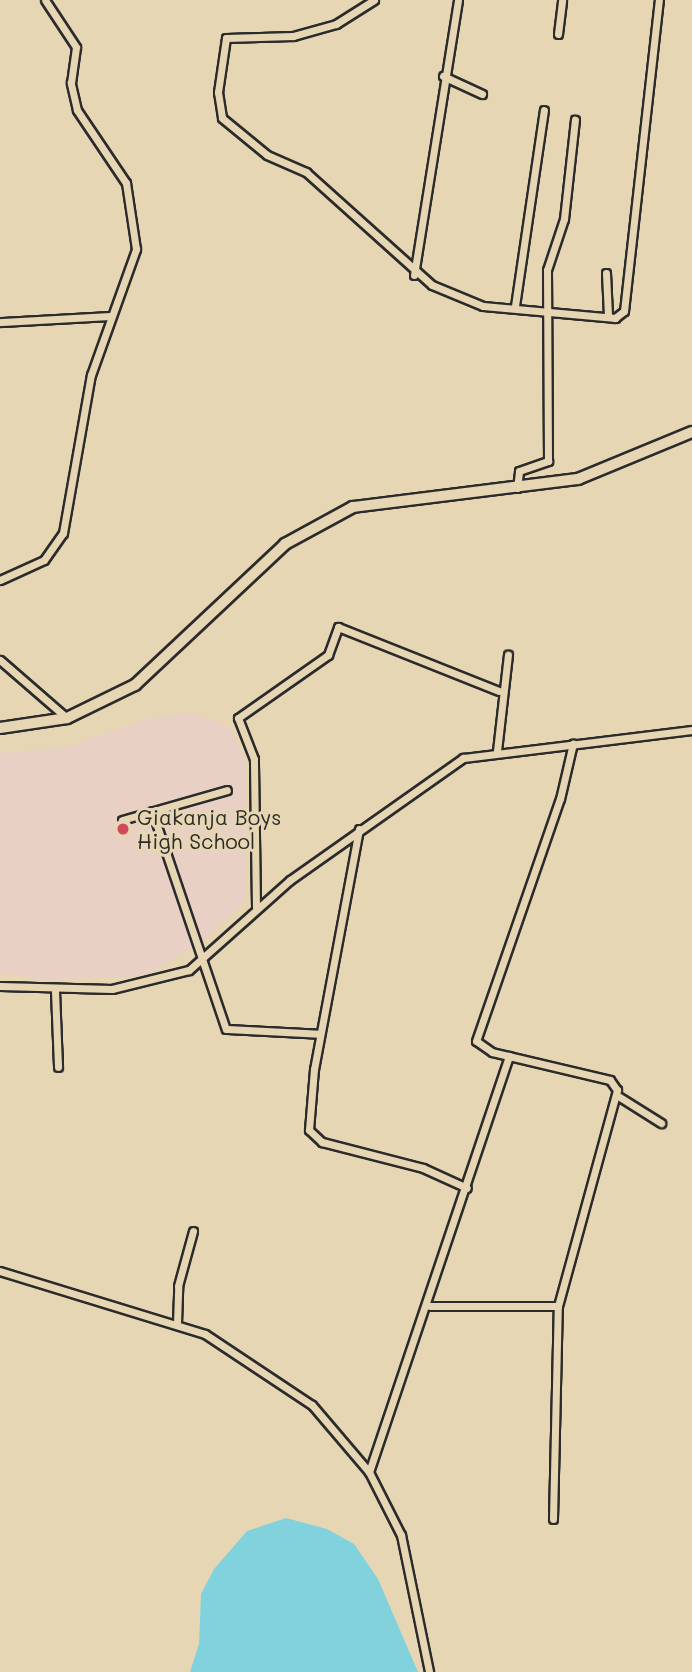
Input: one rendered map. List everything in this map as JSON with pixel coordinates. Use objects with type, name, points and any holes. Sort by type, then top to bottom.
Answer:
[{"type":"main road","points":[[0,728],[67,718],[135,685],[222,597],[285,544],[330,517],[409,496],[517,489],[618,467],[692,432]]},
{"type":"street","points":[[0,579],[44,560],[63,533],[91,375],[111,316],[132,267],[135,212],[126,183],[77,110],[71,83],[76,47],[45,0]]},
{"type":"street","points":[[374,0],[336,24],[293,36],[226,38],[218,108],[267,155],[306,172],[414,275],[474,304],[608,316],[624,311],[659,0]]},
{"type":"street","points":[[414,275],[457,0]]},
{"type":"street","points":[[558,34],[562,0]]},
{"type":"street","points":[[443,76],[482,94]]},
{"type":"street","points":[[515,306],[544,110]]},
{"type":"street","points":[[517,489],[519,471],[548,461],[547,270],[564,219],[575,120]]},
{"type":"street","points":[[606,273],[608,316]]},
{"type":"street","points":[[0,322],[111,316]]},
{"type":"street","points":[[256,907],[254,759],[238,718],[327,655],[338,627],[499,691]]},
{"type":"street","points":[[497,751],[499,691],[508,655]]},
{"type":"street","points":[[0,660],[67,718]]},
{"type":"street","points":[[0,986],[55,991],[142,984],[203,960],[256,907],[443,768],[497,751],[692,730]]},
{"type":"street","points":[[573,743],[561,799],[476,1038],[479,1046],[509,1056],[610,1080],[618,1096],[661,1123]]},
{"type":"street","points":[[122,820],[227,790]]},
{"type":"street","points":[[152,811],[226,1029],[320,1034]]},
{"type":"street","points":[[359,829],[320,1034],[311,1134],[467,1188]]},
{"type":"street","points":[[55,991],[58,1067]]},
{"type":"street","points":[[369,1472],[430,1306],[509,1056]]},
{"type":"street","points":[[553,1519],[558,1306],[618,1096]]},
{"type":"street","points":[[177,1323],[178,1286],[193,1231]]},
{"type":"street","points":[[0,1272],[177,1323],[290,1386],[369,1472],[405,1548],[429,1672]]},
{"type":"street","points":[[430,1306],[558,1306]]},
{"type":"shaded area","name":"Giakanja Boys High School","points":[[196,713],[230,728],[245,757],[246,901],[201,942],[145,976],[41,980],[0,972],[0,753],[68,747],[149,718]]},
{"type":"water","points":[[286,1518],[327,1529],[354,1544],[378,1579],[418,1672],[190,1672],[199,1644],[201,1594],[214,1569],[247,1531]]},
{"type":"place","name":"Giakanja Boys High School","points":[[123,829]]}]
